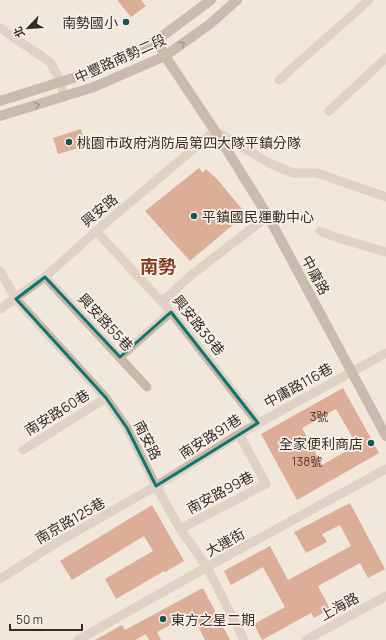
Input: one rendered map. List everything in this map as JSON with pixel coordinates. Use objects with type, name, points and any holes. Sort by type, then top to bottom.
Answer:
[{"type":"main road","name":"中豐路南勢二段","points":[[0,101],[89,73],[156,40],[211,0]]},
{"type":"main road","name":"中豐路南勢二段","points":[[0,116],[94,87],[165,56],[210,24],[237,0]]},
{"type":"main road","name":"中庸路","points":[[156,40],[165,56],[216,131],[268,216],[386,436]]},
{"type":"street","points":[[279,80],[368,0]]},
{"type":"street","points":[[0,28],[50,62],[61,82],[64,97]]},
{"type":"street","points":[[329,111],[386,58]]},
{"type":"street","name":"中庸路","points":[[216,131],[269,163],[293,173],[317,173],[386,197]]},
{"type":"street","name":"興安路","points":[[0,309],[45,277],[96,231],[216,131]]},
{"type":"street","points":[[162,302],[190,276],[268,216]]},
{"type":"street","name":"興安路39巷","points":[[96,231],[171,312],[258,423]]},
{"type":"street","points":[[320,231],[338,238],[386,252]]},
{"type":"street","name":"南安路","points":[[0,271],[16,299],[106,398],[127,428],[156,486],[180,529],[207,567],[244,640]]},
{"type":"street","name":"興安路55巷","points":[[45,277],[147,387]]},
{"type":"street","points":[[120,357],[171,312]]},
{"type":"street","name":"中庸路116巷","points":[[258,423],[386,353]]},
{"type":"street","name":"南安路60巷","points":[[23,450],[106,398]]},
{"type":"street","name":"南安路91巷","points":[[156,486],[258,423]]},
{"type":"street","name":"南安路99巷","points":[[180,529],[266,484],[239,434]]},
{"type":"street","name":"大連街","points":[[78,640],[207,567],[386,469]]},
{"type":"street","name":"南京路125巷","points":[[0,579],[58,542],[156,486]]},
{"type":"street","name":"上海路","points":[[306,640],[386,596]]},
{"type":"highlighted area","points":[[45,277],[120,357],[171,312],[258,423],[156,486],[127,428],[106,398],[16,299]]},
{"type":"building","points":[[117,0],[141,0],[146,6],[131,17]]},
{"type":"building","name":"桃園市政府消防局第四大隊平鎮分隊","points":[[81,129],[86,146],[58,154],[53,138]]},
{"type":"building","name":"平鎮國民運動中心","points":[[199,168],[203,173],[206,169],[216,178],[242,209],[236,213],[241,218],[190,261],[145,211]]},
{"type":"building","points":[[343,388],[379,453],[297,500],[261,434]],"holes":[[[336,409],[357,445],[322,465],[302,428]]]},
{"type":"building","points":[[350,503],[385,569],[368,578],[360,563],[318,586],[330,609],[314,618],[311,613],[262,640],[254,624],[285,607],[263,567],[231,585],[224,571],[270,546],[288,580],[351,546],[340,525],[322,534],[327,542],[306,553],[294,532]]},
{"type":"building","points":[[152,505],[184,561],[116,599],[105,579],[153,551],[144,536],[72,580],[60,561]]},
{"type":"building","name":"東方之星二期","points":[[203,588],[230,640],[205,640],[192,614],[157,632],[161,640],[149,640],[146,634],[135,640],[95,640],[122,625],[125,630]]},
{"type":"place","name":"南勢國小","points":[[126,22]]},
{"type":"place","name":"桃園市政府消防局第四大隊平鎮分隊","points":[[69,142]]},
{"type":"place","name":"平鎮國民運動中心","points":[[194,216]]},
{"type":"place","name":"全家便利商店","points":[[371,443]]},
{"type":"place","name":"東方之星二期","points":[[163,619]]},
{"type":"district","name":"南勢","points":[[158,266]]}]
